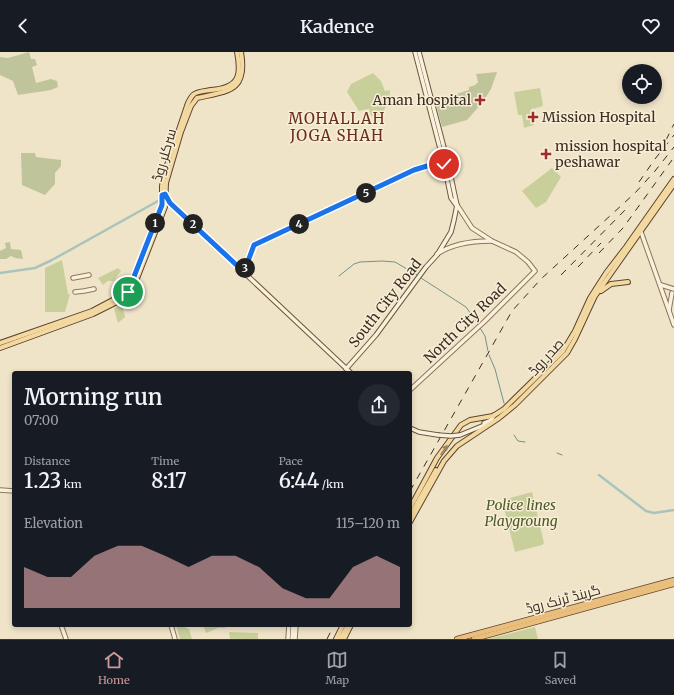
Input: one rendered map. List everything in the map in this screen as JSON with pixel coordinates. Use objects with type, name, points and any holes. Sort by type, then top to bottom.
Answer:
[{"type":"highway","name":"گرینڈ ٹرنک روڈ","points":[[457,639],[674,580]]},
{"type":"highway","name":"گرینڈ ٹرنک روڈ","points":[[474,639],[674,584]]},
{"type":"main road","points":[[224,91],[236,80],[239,72],[240,65],[237,52]]},
{"type":"main road","name":"سرکلر روڈ","points":[[128,294],[138,276],[164,205],[167,172],[191,106],[197,98],[224,91],[236,86],[241,76],[241,52]]},
{"type":"main road","points":[[415,52],[446,163]]},
{"type":"main road","points":[[419,52],[446,163],[451,198],[472,228],[492,241]]},
{"type":"main road","points":[[244,272],[254,245],[414,170],[446,163]]},
{"type":"main road","name":"صدر روڈ","points":[[412,504],[438,458],[461,425],[470,420],[484,419],[494,415],[513,401],[563,351],[575,331],[590,298],[606,273],[674,179]]},
{"type":"main road","name":"صدر روڈ","points":[[412,518],[444,461],[457,446],[499,418],[515,405],[567,352],[596,296],[614,268],[674,184]]},
{"type":"main road","points":[[164,195],[170,203],[348,371]]},
{"type":"main road","points":[[437,255],[451,232],[457,205]]},
{"type":"main road","points":[[641,232],[674,325]]},
{"type":"main road","name":"South City Road","points":[[346,369],[376,335],[426,267],[437,255],[442,251],[466,243],[492,241]]},
{"type":"main road","name":"North City Road","points":[[412,388],[535,271],[528,262],[516,252],[492,241]]},
{"type":"main road","points":[[73,278],[89,275]]},
{"type":"main road","points":[[596,296],[611,284],[628,282]]},
{"type":"main road","points":[[661,285],[674,291]]},
{"type":"main road","points":[[76,292],[94,288]]},
{"type":"main road","points":[[664,295],[674,291]]},
{"type":"main road","points":[[669,311],[674,291]]},
{"type":"main road","points":[[0,343],[92,311],[128,294]]},
{"type":"main road","points":[[0,348],[93,314],[128,294]]},
{"type":"main road","points":[[460,434],[491,420],[494,415]]},
{"type":"main road","points":[[412,429],[426,434],[453,436],[476,429],[499,418]]},
{"type":"main road","points":[[412,512],[435,472],[444,461]]},
{"type":"main road","points":[[0,490],[12,491]]},
{"type":"main road","points":[[62,627],[66,639]]},
{"type":"main road","points":[[172,627],[175,639]]},
{"type":"main road","points":[[288,639],[289,627]]},
{"type":"main road","points":[[293,627],[294,639]]},
{"type":"main road","points":[[294,639],[296,627]]},
{"type":"main road","points":[[336,639],[342,627]]},
{"type":"main road","points":[[340,639],[347,627]]},
{"type":"main road","points":[[344,639],[351,627]]},
{"type":"main road","points":[[347,639],[351,627]]},
{"type":"green space","points":[[29,52],[31,59],[35,59],[37,65],[32,67],[36,83],[51,79],[57,81],[58,87],[51,90],[18,95],[13,81],[0,75],[0,57],[8,58]]},
{"type":"green space","points":[[497,72],[491,89],[482,103],[467,120],[442,127],[435,100],[448,99],[453,95],[469,90],[469,87],[478,82],[476,74]]},
{"type":"green space","points":[[373,73],[381,81],[385,91],[390,90],[390,94],[389,101],[382,115],[371,116],[369,109],[359,111],[347,92],[351,84]]},
{"type":"green space","points":[[540,88],[543,105],[541,107],[531,109],[534,125],[524,128],[522,115],[518,115],[514,92]]},
{"type":"green space","points":[[21,153],[35,153],[36,157],[61,160],[61,166],[55,173],[55,184],[45,195],[22,185]]},
{"type":"green space","points":[[552,168],[561,177],[546,202],[536,208],[522,191]]},
{"type":"green space","points":[[10,242],[11,249],[21,250],[23,259],[11,256],[6,259],[0,259],[0,251],[6,248],[5,243]]},
{"type":"green space","points":[[62,260],[68,294],[70,294],[65,312],[45,312],[45,268]]},
{"type":"green space","points":[[118,268],[121,271],[114,281],[108,281],[103,285],[98,278]]},
{"type":"green space","points":[[122,304],[125,317],[118,323],[114,309]]},
{"type":"green space","name":"Police lines Playgroung","points":[[532,492],[544,543],[542,545],[515,552],[502,500]]},
{"type":"green space","points":[[177,627],[185,627],[189,629],[192,639],[180,639]]},
{"type":"green space","points":[[204,627],[226,628],[218,628],[206,633]]},
{"type":"green space","points":[[535,627],[538,639],[488,639]]},
{"type":"green space","points":[[229,632],[258,633],[258,639],[230,639]]},
{"type":"waterway","points":[[0,273],[35,268],[158,201]]},
{"type":"waterway","points":[[339,276],[354,264],[360,262],[382,261],[395,262],[417,275]]},
{"type":"waterway","points":[[421,278],[466,307],[478,324]]},
{"type":"waterway","points":[[480,328],[485,336],[488,351]]},
{"type":"waterway","points":[[489,355],[495,369],[504,403]]},
{"type":"waterway","points":[[514,435],[518,441],[525,442]]},
{"type":"waterway","points":[[557,453],[562,455]]},
{"type":"waterway","points":[[599,475],[646,511],[654,513],[674,510]]},
{"type":"railway","points":[[666,140],[674,124]]},
{"type":"railway","points":[[639,182],[674,135]]},
{"type":"railway","points":[[412,487],[512,311],[541,279],[635,193],[674,147]]},
{"type":"railway","points":[[599,253],[623,228],[672,160]]},
{"type":"railway","points":[[561,275],[630,205]]},
{"type":"railway","points":[[578,267],[601,243]]},
{"type":"railway","points":[[327,639],[333,627]]},
{"type":"place","name":"Aman hospital","points":[[480,100]]},
{"type":"place","name":"Mission Hospital","points":[[533,117]]},
{"type":"place","name":"mission hospital peshawar","points":[[546,154]]},
{"type":"district","name":"MOHALLAH JOGA SHAH","points":[[337,128]]},
{"type":"route","points":[[128,292],[162,205],[162,195],[165,194],[170,203],[244,272],[254,245],[347,201],[401,178],[414,170],[427,166],[444,164]]}]
